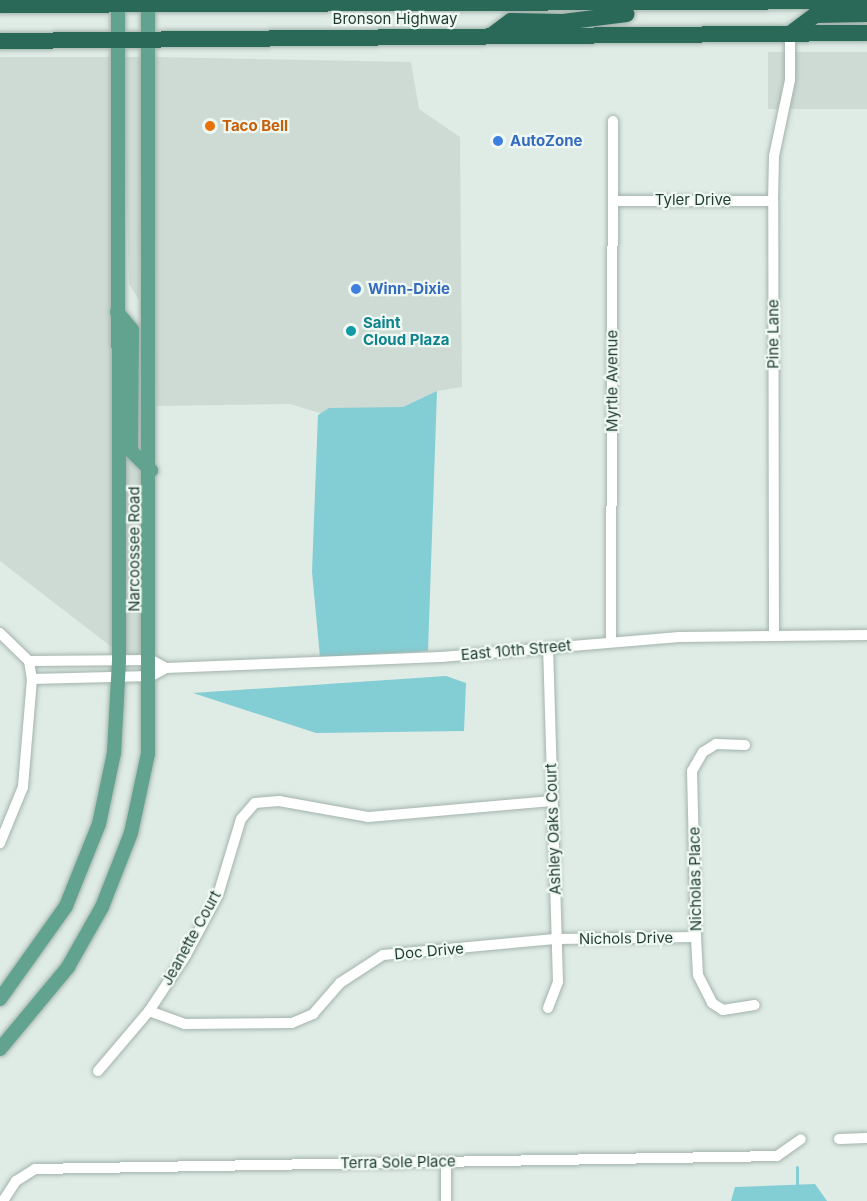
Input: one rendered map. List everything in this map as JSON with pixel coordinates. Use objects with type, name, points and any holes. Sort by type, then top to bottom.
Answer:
[{"type":"highway","points":[[0,4],[118,3],[272,7],[867,1]]},
{"type":"highway","points":[[491,36],[510,21],[563,22],[670,3]]},
{"type":"highway","points":[[790,34],[815,15],[867,14]]},
{"type":"highway","points":[[845,33],[856,23],[867,23]]},
{"type":"highway","name":"Bronson Highway","points":[[0,41],[867,33]]},
{"type":"main road","name":"Narcoossee Road","points":[[0,999],[42,946],[89,853],[107,793],[119,676],[118,3]]},
{"type":"main road","name":"Narcoossee Road","points":[[0,1049],[68,967],[117,873],[148,754],[151,676],[151,470],[148,4]]},
{"type":"main road","points":[[117,312],[132,330],[131,451],[151,470]]},
{"type":"street","name":"Pine Lane","points":[[774,636],[774,156],[790,80],[790,34]]},
{"type":"street","name":"Myrtle Avenue","points":[[611,642],[613,121]]},
{"type":"street","name":"Tyler Drive","points":[[613,201],[773,201]]},
{"type":"street","points":[[0,633],[29,661],[32,679],[23,787],[0,843]]},
{"type":"street","name":"East 10th Street","points":[[32,679],[151,676],[166,668],[549,648],[611,642],[867,635]]},
{"type":"street","name":"Ashley Oaks Court","points":[[548,1008],[558,982],[549,648]]},
{"type":"street","points":[[29,661],[151,660],[166,668]]},
{"type":"street","name":"Nicholas Place","points":[[745,745],[716,744],[704,752],[692,771],[696,937],[698,975],[712,1003],[723,1010],[755,1005]]},
{"type":"street","name":"Jeanette Court","points":[[98,1071],[149,1011],[218,895],[241,819],[255,803],[279,801],[368,818],[552,801]]},
{"type":"street","name":"Nichols Drive","points":[[557,939],[696,937]]},
{"type":"street","name":"Doc Drive","points":[[149,1011],[185,1024],[292,1023],[313,1014],[340,982],[383,955],[557,939]]},
{"type":"street","points":[[839,1139],[867,1138]]},
{"type":"street","name":"Terra Sole Place","points":[[3,1201],[16,1181],[35,1169],[777,1156],[801,1139]]},
{"type":"street","points":[[446,1162],[446,1201]]},
{"type":"shaded area","points":[[768,52],[867,52],[867,109],[768,109]]},
{"type":"shaded area","points":[[0,57],[112,57],[113,648],[0,561]]},
{"type":"shaded area","points":[[123,57],[143,57],[139,300],[129,284]]},
{"type":"shaded area","points":[[154,57],[411,62],[419,109],[460,137],[462,387],[437,391],[403,407],[320,413],[290,404],[156,406]]},
{"type":"shaded area","points":[[124,322],[142,469],[146,654],[124,655]]},
{"type":"water","points":[[437,391],[428,651],[320,657],[312,572],[318,415],[329,408],[403,407]]},
{"type":"water","points":[[446,676],[466,683],[464,731],[316,733],[193,693]]},
{"type":"water","points":[[815,1184],[827,1201],[731,1201],[735,1187]]},
{"type":"waterway","points":[[797,1167],[797,1186]]},
{"type":"place","name":"Taco Bell","points":[[210,126]]},
{"type":"place","name":"AutoZone","points":[[498,141]]},
{"type":"place","name":"Winn-Dixie","points":[[356,289]]},
{"type":"place","name":"Saint Cloud Plaza","points":[[351,331]]}]
